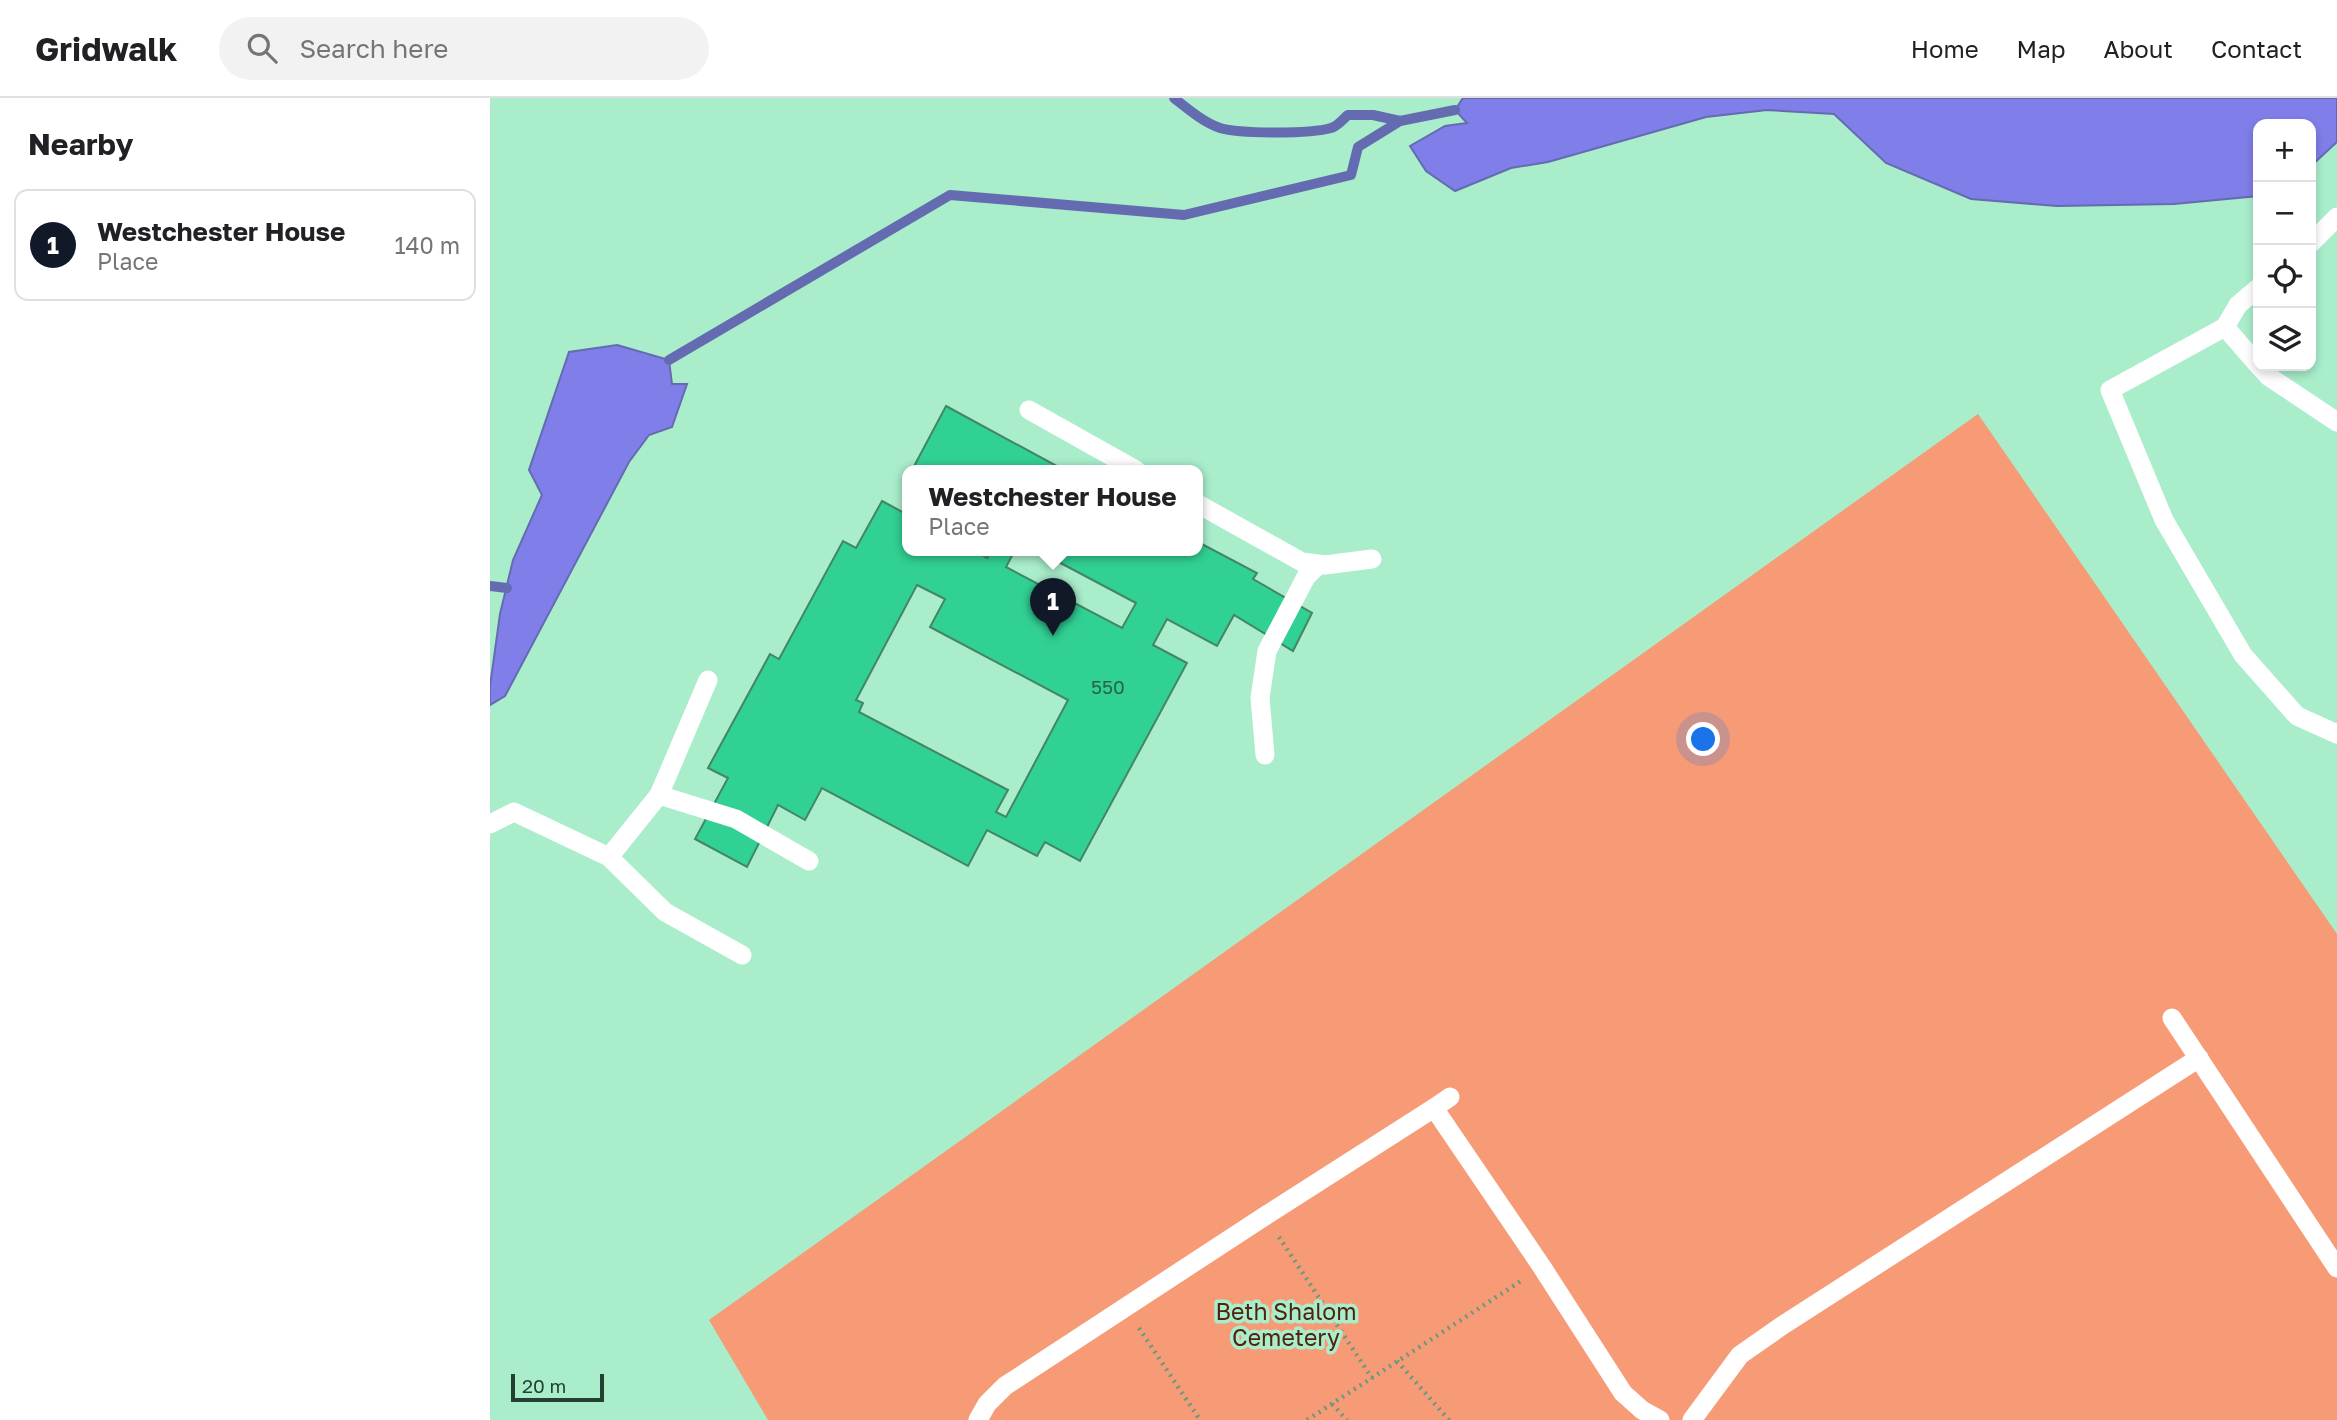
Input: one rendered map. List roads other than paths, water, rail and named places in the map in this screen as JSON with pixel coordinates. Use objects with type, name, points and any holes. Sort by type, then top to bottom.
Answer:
[{"type":"lane","points":[[2316,238],[2337,217]]},
{"type":"lane","points":[[2253,292],[2238,304],[2225,327],[2110,390],[2164,520],[2243,655],[2297,716],[2337,734]]},
{"type":"lane","points":[[2225,327],[2253,360]]},
{"type":"lane","points":[[2262,371],[2337,422]]},
{"type":"lane","points":[[1029,410],[1127,465]]},
{"type":"lane","points":[[1203,507],[1303,562],[1318,565],[1372,559]]},
{"type":"lane","points":[[1265,755],[1260,698],[1267,651],[1306,577],[1318,565]]},
{"type":"lane","points":[[609,857],[659,795],[708,680]]},
{"type":"lane","points":[[659,795],[736,819],[809,861]]},
{"type":"lane","points":[[490,824],[514,812],[609,857],[665,912],[742,955]]},
{"type":"lane","points":[[2172,1018],[2337,1268]]},
{"type":"lane","points":[[1692,1420],[1740,1355],[1794,1317],[2199,1058]]},
{"type":"lane","points":[[978,1420],[987,1404],[1005,1386],[1442,1103],[1623,1393],[1642,1410],[1660,1420]]},
{"type":"waterway","points":[[1174,98],[1196,115],[1220,128],[1230,130],[1321,130],[1335,126],[1348,115],[1373,115],[1400,121]]},
{"type":"waterway","points":[[669,360],[950,195],[1184,215],[1351,175],[1358,147],[1400,121],[1455,110]]},
{"type":"waterway","points":[[490,586],[507,588]]},
{"type":"place","name":"Westchester House","points":[[1053,636]]},
{"type":"park label","name":"Beth Shalom Cemetery","points":[[1286,1325]]}]
